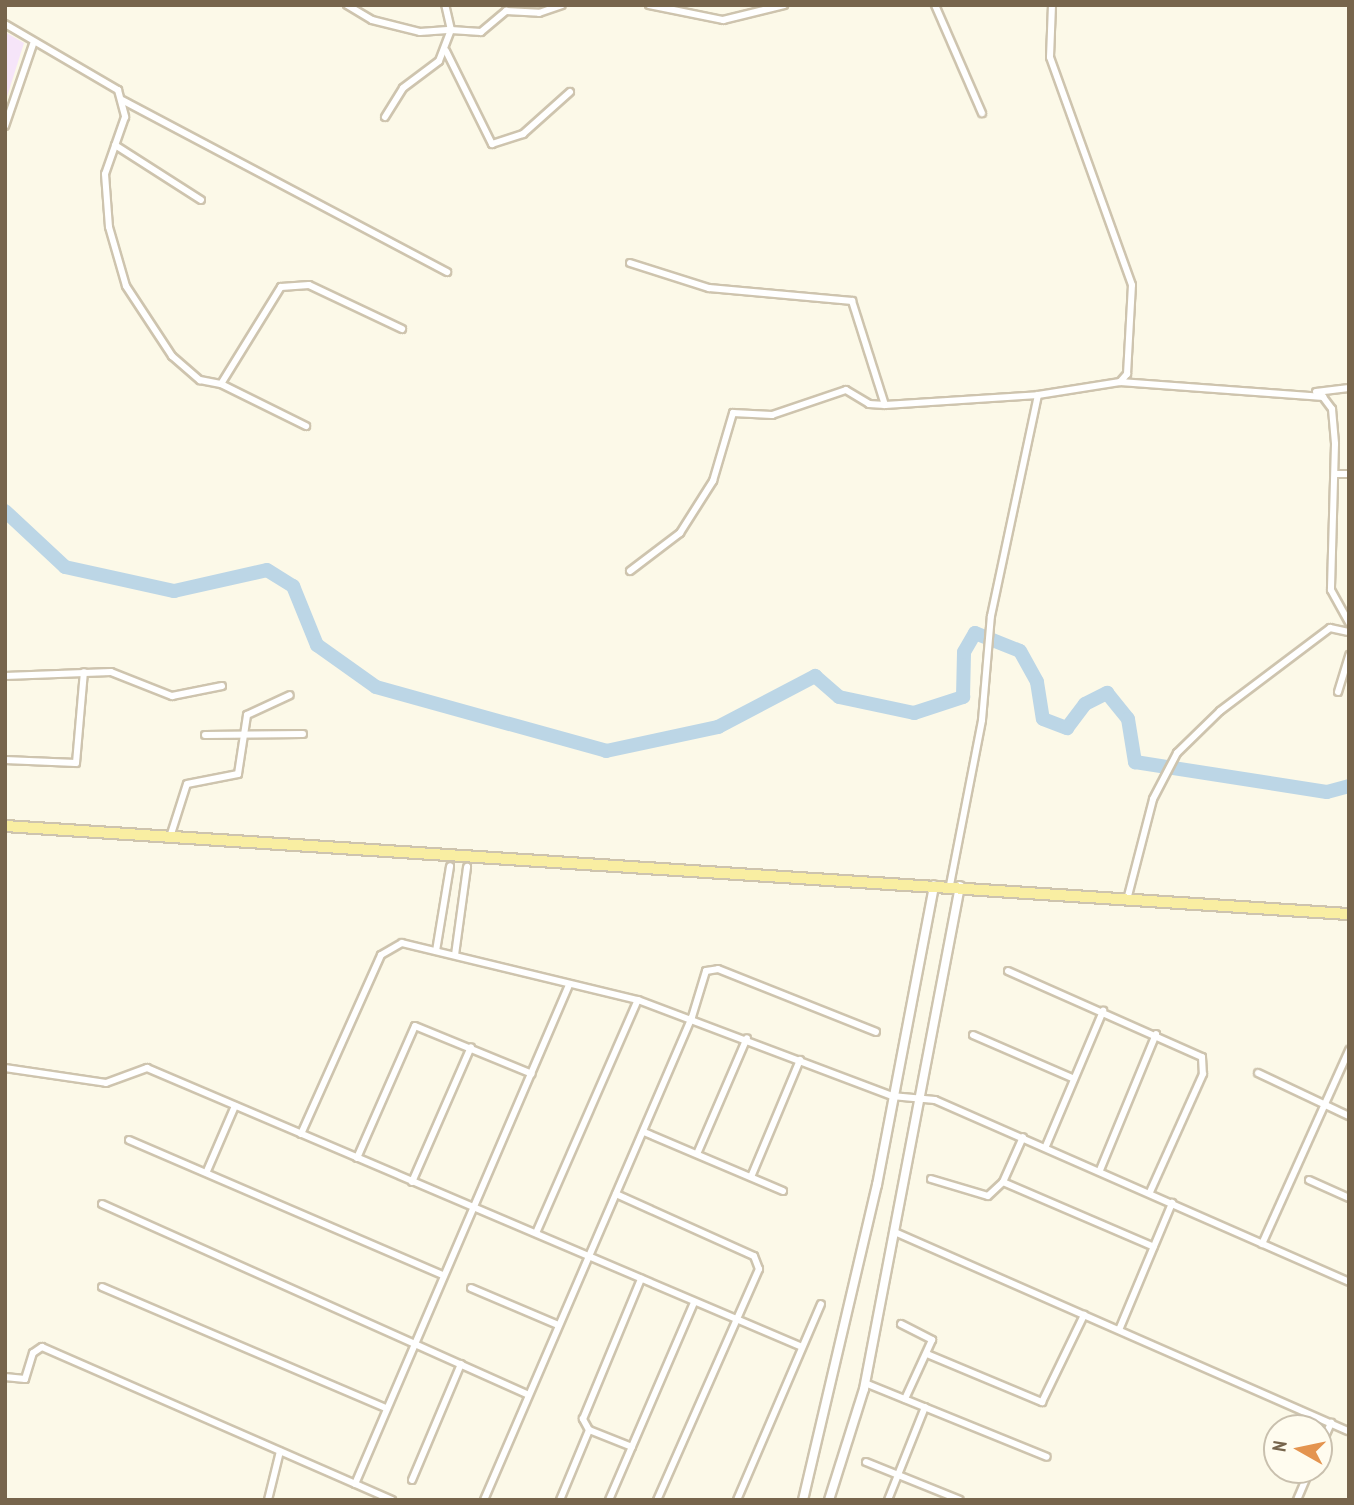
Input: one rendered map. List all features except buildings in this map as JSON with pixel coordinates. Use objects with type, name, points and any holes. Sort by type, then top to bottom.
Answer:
[{"type":"main road","points":[[5,826],[171,834],[1128,896],[1349,914]]},
{"type":"street","points":[[347,5],[372,20],[420,32],[481,32],[506,11],[539,13],[562,5]]},
{"type":"street","points":[[385,117],[403,88],[446,51],[451,30],[445,5]]},
{"type":"street","points":[[649,5],[728,19],[784,5]]},
{"type":"street","points":[[935,5],[982,113]]},
{"type":"street","points":[[1052,5],[1050,57],[1132,285],[1132,348],[1120,382]]},
{"type":"street","points":[[5,24],[33,44],[107,83],[122,100],[447,272]]},
{"type":"street","points":[[5,126],[33,44]]},
{"type":"street","points":[[446,51],[492,144],[523,134],[570,92]]},
{"type":"street","points":[[122,100],[125,117],[104,174],[110,227],[126,286],[172,356],[200,380],[221,384],[306,426]]},
{"type":"street","points":[[115,145],[201,200]]},
{"type":"street","points":[[630,263],[709,288],[852,301],[885,405]]},
{"type":"street","points":[[221,384],[281,287],[309,285],[402,328]]},
{"type":"street","points":[[630,571],[680,533],[713,481],[733,413],[772,415],[846,390],[869,404],[885,405],[1038,395],[1120,382],[1314,392],[1349,388]]},
{"type":"street","points":[[1314,392],[1332,409],[1336,474],[1331,590],[1349,623]]},
{"type":"street","points":[[829,1500],[865,1383],[897,1233],[955,886],[991,616],[1038,395]]},
{"type":"street","points":[[1336,474],[1349,474]]},
{"type":"street","points":[[1128,896],[1163,776],[1177,753],[1220,710],[1330,628],[1349,632]]},
{"type":"street","points":[[1338,692],[1349,655]]},
{"type":"street","points":[[5,760],[76,763],[84,672]]},
{"type":"street","points":[[5,676],[111,672],[172,696],[222,686]]},
{"type":"street","points":[[171,834],[187,784],[238,774],[247,715],[290,695]]},
{"type":"street","points":[[205,735],[303,734]]},
{"type":"street","points":[[436,951],[450,866]]},
{"type":"street","points":[[455,956],[467,867]]},
{"type":"street","points":[[803,1500],[892,1096],[934,884]]},
{"type":"street","points":[[301,1134],[381,955],[402,943],[638,1000],[692,1017],[892,1096],[921,1101],[935,1100],[1046,1146],[1349,1282]]},
{"type":"street","points":[[484,1500],[692,1017],[702,979],[718,969],[876,1032]]},
{"type":"street","points":[[1009,971],[1195,1051],[1204,1065],[1150,1192]]},
{"type":"street","points":[[355,1484],[569,985]]},
{"type":"street","points":[[536,1233],[638,1000]]},
{"type":"street","points":[[1046,1146],[1103,1011]]},
{"type":"street","points":[[357,1158],[412,1029],[471,1047],[532,1074]]},
{"type":"street","points":[[1100,1170],[1156,1034]]},
{"type":"street","points":[[973,1035],[1074,1079]]},
{"type":"street","points":[[697,1154],[747,1038]]},
{"type":"street","points":[[412,1182],[471,1047]]},
{"type":"street","points":[[1262,1244],[1349,1050]]},
{"type":"street","points":[[751,1177],[800,1060]]},
{"type":"street","points":[[5,1068],[106,1083],[147,1068],[412,1182],[474,1205],[694,1303],[802,1347]]},
{"type":"street","points":[[1258,1073],[1325,1102],[1349,1116]]},
{"type":"street","points":[[206,1171],[235,1107]]},
{"type":"street","points":[[643,1132],[783,1191]]},
{"type":"street","points":[[931,1179],[980,1197],[1003,1182],[1023,1137]]},
{"type":"street","points":[[130,1140],[443,1275]]},
{"type":"street","points":[[1309,1180],[1349,1198]]},
{"type":"street","points":[[1003,1182],[1154,1247]]},
{"type":"street","points":[[616,1194],[754,1256],[759,1269],[657,1500]]},
{"type":"street","points":[[1119,1330],[1172,1203]]},
{"type":"street","points":[[102,1204],[528,1395]]},
{"type":"street","points":[[897,1233],[1310,1414]]},
{"type":"street","points":[[560,1500],[589,1430],[585,1412],[641,1279]]},
{"type":"street","points":[[102,1287],[386,1408]]},
{"type":"street","points":[[471,1288],[558,1325]]},
{"type":"street","points":[[609,1500],[694,1303]]},
{"type":"street","points":[[737,1500],[821,1304]]},
{"type":"street","points":[[927,1354],[1042,1402],[1084,1315]]},
{"type":"street","points":[[901,1324],[930,1335],[927,1354],[905,1399]]},
{"type":"street","points":[[5,1377],[25,1379],[33,1353],[42,1347],[392,1500]]},
{"type":"street","points":[[412,1480],[461,1364]]},
{"type":"street","points":[[865,1383],[1047,1457]]},
{"type":"street","points":[[888,1500],[925,1407]]},
{"type":"street","points":[[1333,1424],[1349,1431]]},
{"type":"street","points":[[589,1430],[632,1447]]},
{"type":"street","points":[[268,1500],[280,1451]]},
{"type":"street","points":[[866,1462],[960,1500]]},
{"type":"shaded area","points":[[5,32],[24,43],[5,103]]},
{"type":"waterway","points":[[5,511],[65,567],[174,591],[267,570],[293,586],[317,645],[376,687],[606,751],[718,727],[815,676],[839,697],[914,713],[963,697],[964,652],[975,633],[1020,651],[1037,682],[1043,719],[1067,728],[1085,704],[1107,693],[1128,719],[1135,762],[1327,792],[1349,786]]}]
